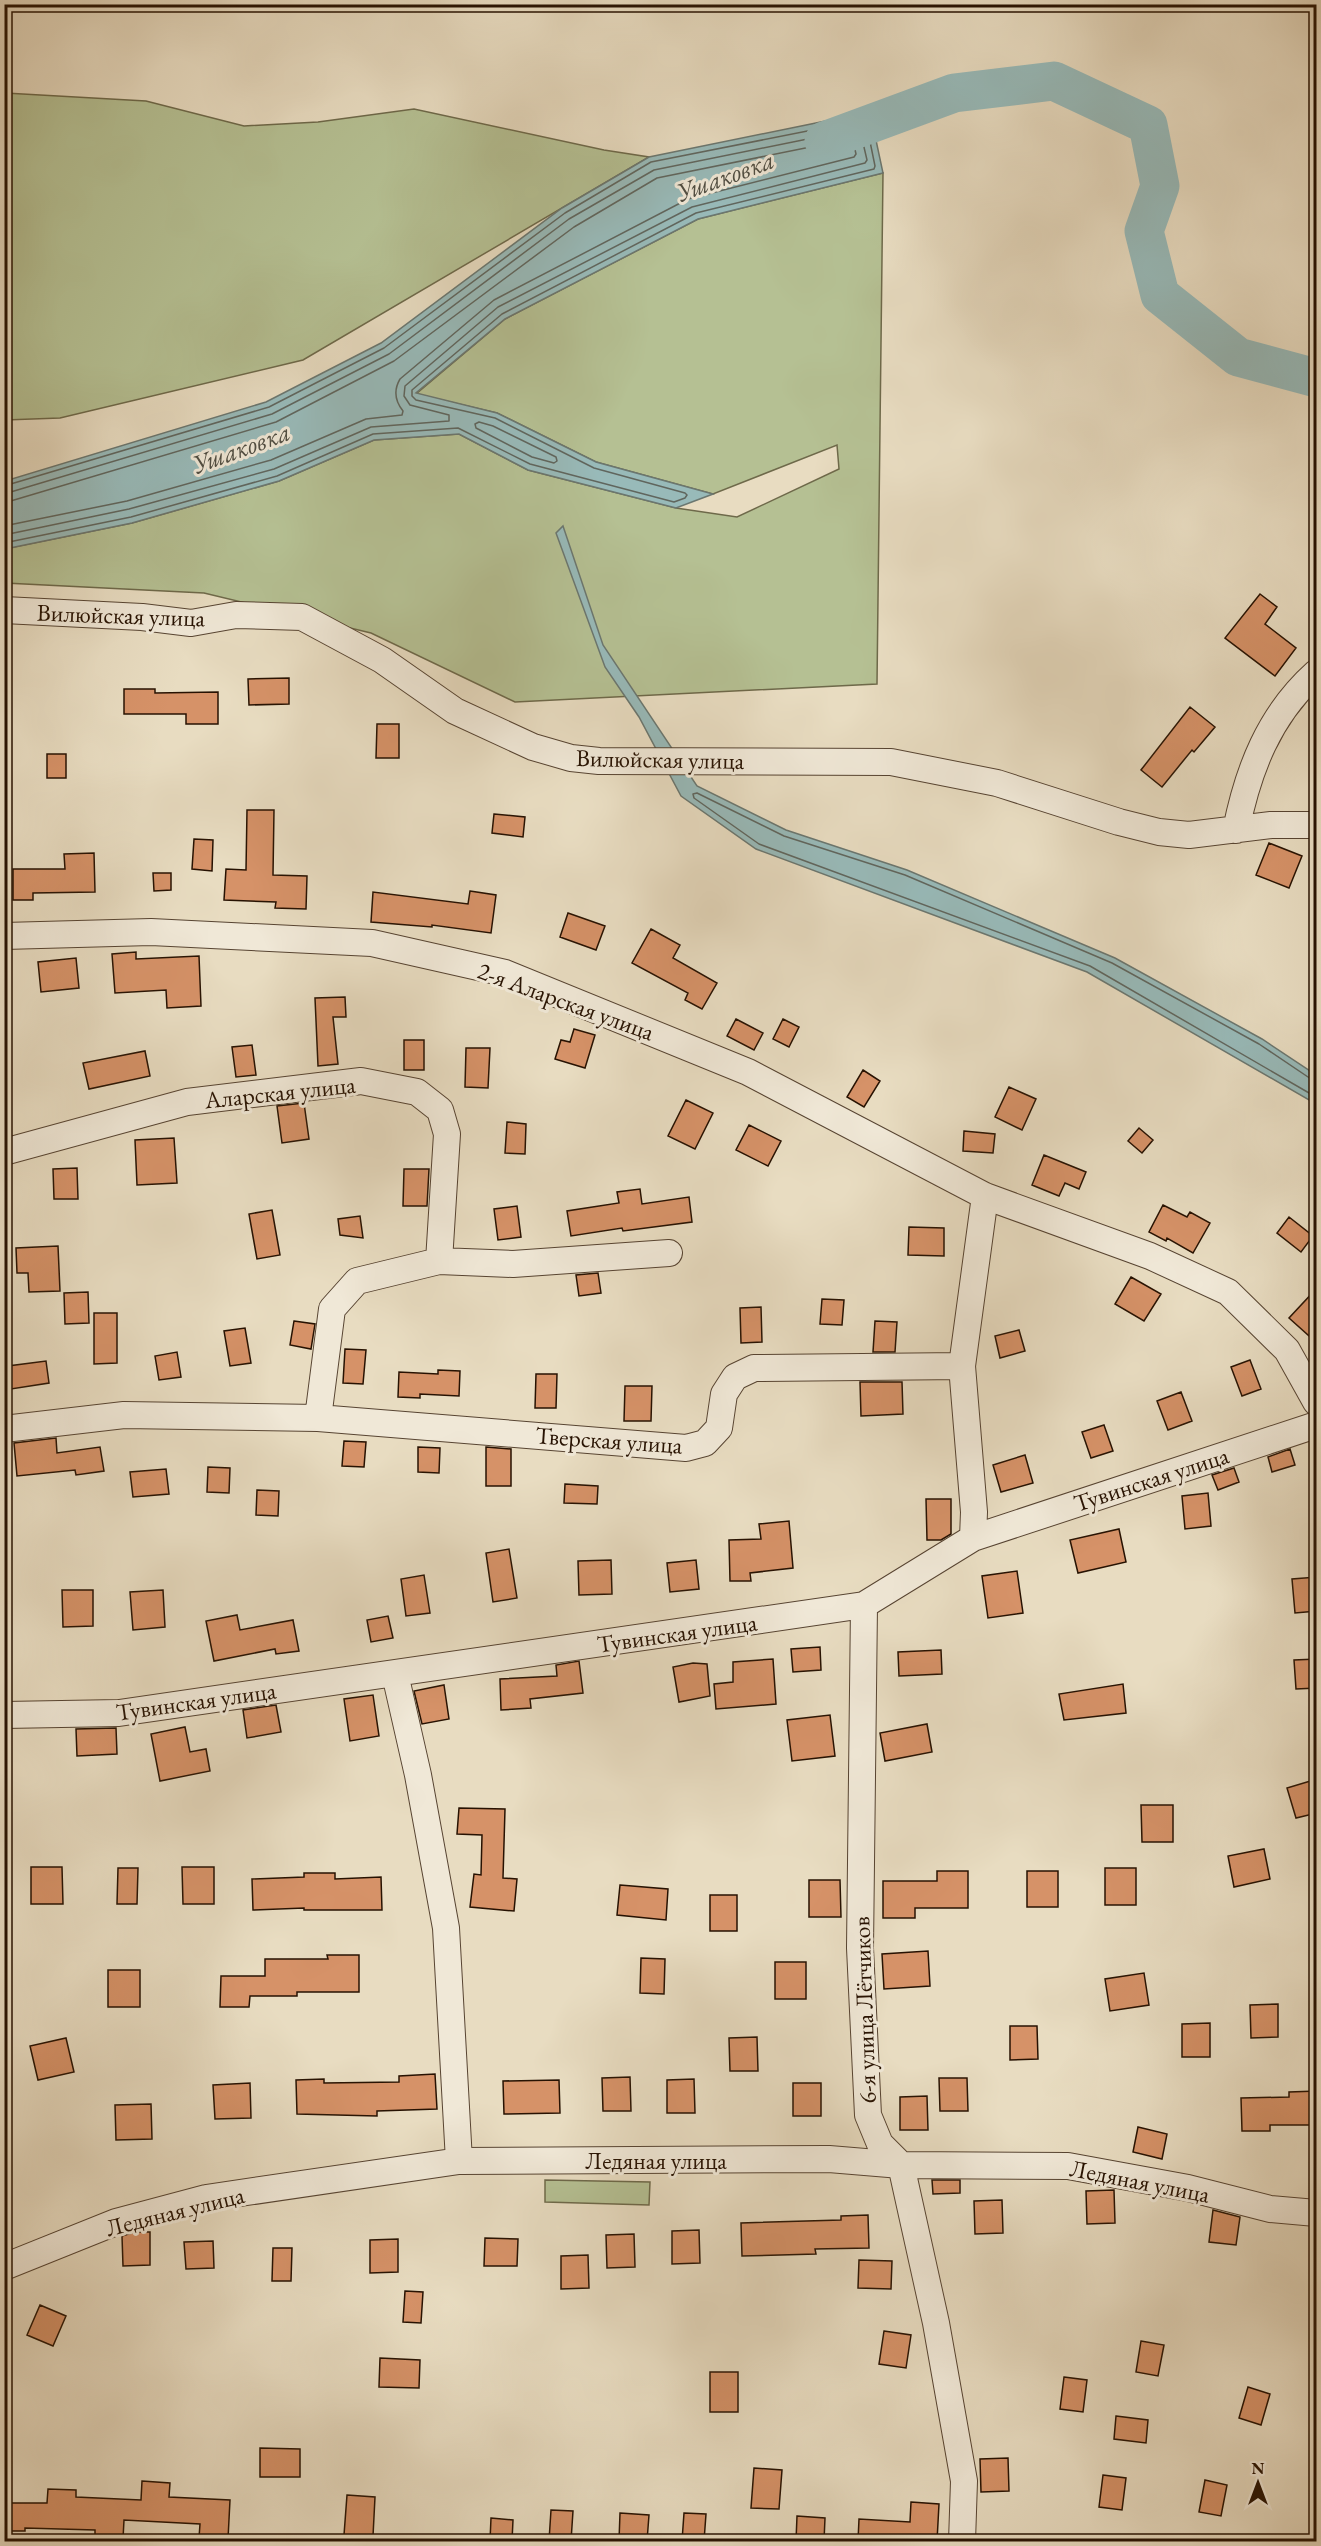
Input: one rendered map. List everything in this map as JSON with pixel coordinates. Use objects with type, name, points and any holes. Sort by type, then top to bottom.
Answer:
[{"type":"street","name":"Вилюйская улица","points":[[4,610],[142,617],[191,622],[236,615],[302,617],[382,660],[455,711],[533,747],[571,758],[599,761],[891,762],[997,783],[1119,822],[1159,832],[1189,835],[1271,825],[1317,825]]},
{"type":"street","points":[[1236,830],[1244,791],[1259,752],[1284,706],[1317,673]]},
{"type":"street","name":"2-я Аларская улица","points":[[4,936],[151,932],[372,943],[505,973],[748,1072],[985,1196],[1150,1256],[1228,1292],[1287,1350],[1317,1402]]},
{"type":"street","name":"Аларская улица","points":[[4,1152],[187,1102],[361,1081],[417,1092],[440,1110],[447,1134],[439,1261]]},
{"type":"street","points":[[973,1538],[974,1512],[962,1366],[985,1196]]},
{"type":"street","points":[[318,1418],[332,1308],[357,1281],[439,1261],[513,1264],[669,1253]]},
{"type":"street","name":"Тверская улица","points":[[4,1429],[124,1415],[318,1418],[686,1448],[705,1443],[719,1428],[724,1394],[735,1377],[754,1368],[962,1366]]},
{"type":"street","name":"Тувинская улица","points":[[4,1715],[119,1713],[864,1605],[973,1538],[1317,1425]]},
{"type":"street","name":"6-я улица Лётчиков","points":[[864,1605],[860,1948],[864,2056],[868,2115],[879,2144],[901,2165]]},
{"type":"street","points":[[395,1674],[418,1776],[446,1928],[459,2161]]},
{"type":"street","name":"Ледяная улица","points":[[4,2267],[116,2222],[206,2198],[459,2161],[829,2159],[901,2165],[1068,2166],[1188,2188],[1270,2209],[1317,2213]]},
{"type":"street","points":[[901,2165],[936,2323],[964,2481],[962,2541]]},
{"type":"green space","points":[[5,93],[146,101],[244,126],[318,122],[414,109],[604,150],[649,157],[303,360],[60,418],[5,420]]},
{"type":"green space","points":[[883,173],[877,684],[515,702],[371,633],[204,593],[5,583],[4,549],[132,523],[279,481],[374,440],[459,434],[528,470],[676,508],[737,517],[839,469],[837,445],[713,494],[596,462],[497,413],[416,394],[505,319],[698,219]]},
{"type":"green space","points":[[545,2180],[650,2182],[649,2205],[545,2202]]},
{"type":"water","points":[[870,112],[883,173],[698,219],[505,319],[416,393],[497,413],[596,462],[713,494],[676,508],[528,470],[459,434],[374,440],[279,481],[132,523],[5,549],[5,481],[266,402],[381,343],[562,208],[649,157]]},
{"type":"water","points":[[563,526],[603,645],[697,786],[786,830],[907,870],[1115,958],[1262,1039],[1316,1075],[1316,1104],[1087,972],[756,849],[681,796],[639,717],[605,667],[556,533]]},
{"type":"building","points":[[1260,594],[1277,607],[1265,624],[1296,648],[1275,676],[1225,638]]},
{"type":"building","points":[[289,678],[289,704],[249,705],[248,679]]},
{"type":"building","points":[[124,689],[155,689],[155,693],[218,692],[218,724],[186,724],[186,714],[124,714]]},
{"type":"building","points":[[1190,707],[1215,727],[1194,752],[1192,750],[1162,787],[1141,770]]},
{"type":"building","points":[[377,724],[399,724],[399,758],[376,758]]},
{"type":"building","points":[[47,754],[66,754],[66,778],[47,778]]},
{"type":"building","points":[[247,810],[274,810],[273,875],[307,876],[306,909],[275,908],[276,902],[224,900],[226,869],[246,870]]},
{"type":"building","points":[[494,814],[525,817],[523,837],[492,833]]},
{"type":"building","points":[[194,839],[213,840],[212,871],[192,869]]},
{"type":"building","points":[[1269,843],[1302,856],[1289,888],[1256,875]]},
{"type":"building","points":[[94,853],[95,892],[33,893],[33,900],[13,900],[13,869],[65,869],[64,854]]},
{"type":"building","points":[[153,873],[171,873],[171,890],[154,891]]},
{"type":"building","points":[[470,891],[496,895],[491,933],[432,925],[432,927],[371,922],[373,892],[468,904]]},
{"type":"building","points":[[568,913],[605,926],[596,950],[560,937]]},
{"type":"building","points":[[651,929],[680,945],[673,958],[717,983],[702,1009],[685,1000],[688,993],[632,963]]},
{"type":"building","points":[[136,952],[136,959],[199,956],[201,1006],[167,1008],[166,990],[115,993],[112,954]]},
{"type":"building","points":[[76,958],[79,988],[41,992],[38,962]]},
{"type":"building","points":[[345,997],[346,1017],[333,1017],[338,1064],[318,1066],[315,998]]},
{"type":"building","points":[[736,1019],[763,1033],[754,1050],[727,1036]]},
{"type":"building","points":[[783,1019],[799,1027],[789,1047],[773,1039]]},
{"type":"building","points":[[574,1029],[595,1035],[585,1068],[555,1059],[561,1040],[570,1042]]},
{"type":"building","points":[[404,1040],[424,1040],[424,1070],[404,1070]]},
{"type":"building","points":[[252,1045],[256,1075],[236,1077],[232,1047]]},
{"type":"building","points":[[466,1048],[490,1048],[488,1088],[465,1087]]},
{"type":"building","points":[[145,1051],[150,1076],[89,1089],[83,1063]]},
{"type":"building","points":[[863,1070],[880,1081],[864,1107],[847,1097]]},
{"type":"building","points":[[1009,1087],[1036,1099],[1022,1130],[995,1117]]},
{"type":"building","points":[[686,1100],[713,1113],[695,1149],[668,1136]]},
{"type":"building","points":[[304,1103],[309,1139],[282,1143],[277,1106]]},
{"type":"building","points":[[507,1122],[526,1124],[525,1154],[505,1153]]},
{"type":"building","points":[[749,1125],[781,1141],[768,1166],[736,1150]]},
{"type":"building","points":[[1139,1128],[1153,1140],[1142,1153],[1128,1141]]},
{"type":"building","points":[[964,1131],[995,1134],[993,1153],[963,1151]]},
{"type":"building","points":[[174,1138],[177,1183],[137,1185],[135,1140]]},
{"type":"building","points":[[1044,1155],[1086,1172],[1079,1189],[1065,1183],[1059,1196],[1032,1185]]},
{"type":"building","points":[[77,1168],[78,1199],[54,1199],[53,1169]]},
{"type":"building","points":[[404,1169],[429,1169],[427,1206],[403,1206]]},
{"type":"building","points":[[640,1189],[642,1204],[689,1197],[692,1222],[623,1231],[622,1228],[571,1236],[567,1211],[619,1203],[617,1192]]},
{"type":"building","points":[[1163,1205],[1187,1217],[1190,1212],[1210,1223],[1193,1253],[1167,1238],[1166,1241],[1149,1232]]},
{"type":"building","points":[[517,1206],[521,1237],[498,1240],[494,1209]]},
{"type":"building","points":[[272,1210],[280,1255],[257,1259],[249,1214]]},
{"type":"building","points":[[360,1216],[363,1238],[340,1235],[338,1219]]},
{"type":"building","points":[[1289,1217],[1313,1236],[1301,1252],[1277,1233]]},
{"type":"building","points":[[909,1227],[944,1228],[944,1256],[908,1255]]},
{"type":"building","points":[[58,1246],[60,1291],[29,1292],[28,1273],[17,1273],[16,1248]]},
{"type":"building","points":[[598,1273],[601,1293],[579,1296],[576,1275]]},
{"type":"building","points":[[1131,1277],[1161,1294],[1144,1321],[1115,1304]]},
{"type":"building","points":[[1317,1288],[1317,1343],[1289,1318]]},
{"type":"building","points":[[88,1292],[89,1323],[65,1324],[64,1293]]},
{"type":"building","points":[[822,1299],[844,1300],[842,1325],[820,1324]]},
{"type":"building","points":[[761,1307],[762,1342],[741,1343],[740,1308]]},
{"type":"building","points":[[94,1313],[117,1313],[117,1363],[94,1364]]},
{"type":"building","points":[[294,1321],[315,1324],[311,1349],[290,1345]]},
{"type":"building","points":[[875,1321],[897,1322],[895,1352],[873,1352]]},
{"type":"building","points":[[245,1328],[251,1363],[230,1366],[224,1331]]},
{"type":"building","points":[[1019,1330],[1025,1351],[1000,1358],[995,1336]]},
{"type":"building","points":[[345,1349],[366,1350],[363,1384],[343,1383]]},
{"type":"building","points":[[177,1352],[181,1377],[159,1380],[155,1356]]},
{"type":"building","points":[[1250,1360],[1261,1389],[1242,1396],[1231,1367]]},
{"type":"building","points":[[46,1361],[49,1383],[11,1389],[8,1366]]},
{"type":"building","points":[[438,1370],[460,1371],[459,1396],[420,1394],[420,1398],[398,1397],[399,1372],[438,1374]]},
{"type":"building","points":[[536,1374],[557,1374],[556,1408],[535,1408]]},
{"type":"building","points":[[860,1382],[902,1382],[903,1414],[861,1416]]},
{"type":"building","points":[[625,1386],[652,1386],[651,1421],[624,1421]]},
{"type":"building","points":[[1181,1392],[1192,1421],[1168,1430],[1157,1401]]},
{"type":"building","points":[[1104,1425],[1113,1451],[1091,1458],[1082,1432]]},
{"type":"building","points":[[56,1438],[57,1453],[100,1447],[104,1471],[76,1475],[75,1470],[17,1476],[14,1443]]},
{"type":"building","points":[[344,1441],[366,1442],[364,1467],[342,1466]]},
{"type":"building","points":[[418,1447],[440,1448],[439,1473],[418,1472]]},
{"type":"building","points":[[486,1447],[511,1449],[511,1486],[486,1486]]},
{"type":"building","points":[[1290,1449],[1295,1465],[1272,1472],[1268,1457]]},
{"type":"building","points":[[1025,1455],[1033,1483],[1001,1492],[993,1465]]},
{"type":"building","points":[[208,1467],[230,1468],[229,1493],[207,1492]]},
{"type":"building","points":[[1234,1468],[1239,1482],[1218,1490],[1212,1475]]},
{"type":"building","points":[[166,1469],[169,1494],[133,1497],[130,1472]]},
{"type":"building","points":[[565,1484],[598,1486],[597,1504],[564,1503]]},
{"type":"building","points":[[257,1490],[279,1491],[278,1516],[256,1515]]},
{"type":"building","points":[[1208,1493],[1211,1526],[1185,1529],[1182,1496]]},
{"type":"building","points":[[926,1499],[951,1499],[951,1534],[941,1540],[927,1540]]},
{"type":"building","points":[[789,1521],[793,1568],[750,1573],[751,1581],[730,1581],[729,1540],[761,1539],[759,1524]]},
{"type":"building","points":[[1119,1529],[1126,1562],[1078,1573],[1070,1540]]},
{"type":"building","points":[[509,1549],[517,1598],[493,1602],[486,1553]]},
{"type":"building","points":[[611,1560],[612,1594],[579,1595],[578,1561]]},
{"type":"building","points":[[696,1560],[699,1589],[670,1592],[667,1563]]},
{"type":"building","points":[[1017,1571],[1023,1613],[988,1618],[982,1576]]},
{"type":"building","points":[[424,1575],[430,1613],[406,1616],[401,1579]]},
{"type":"building","points":[[1317,1577],[1317,1611],[1295,1613],[1292,1579]]},
{"type":"building","points":[[62,1590],[93,1590],[93,1626],[63,1627]]},
{"type":"building","points":[[163,1590],[165,1627],[133,1630],[130,1592]]},
{"type":"building","points":[[237,1615],[240,1630],[293,1620],[299,1651],[276,1654],[275,1649],[214,1661],[206,1621]]},
{"type":"building","points":[[388,1616],[393,1638],[371,1642],[367,1620]]},
{"type":"building","points":[[820,1647],[821,1670],[793,1672],[791,1649]]},
{"type":"building","points":[[941,1650],[942,1674],[899,1676],[898,1652]]},
{"type":"building","points":[[773,1659],[776,1704],[716,1709],[714,1684],[733,1682],[733,1662]]},
{"type":"building","points":[[1317,1659],[1317,1688],[1296,1689],[1294,1660]]},
{"type":"building","points":[[579,1661],[583,1693],[530,1699],[531,1708],[501,1710],[500,1679],[557,1676],[556,1665]]},
{"type":"building","points":[[693,1663],[707,1664],[710,1696],[679,1702],[673,1667]]},
{"type":"building","points":[[1123,1684],[1126,1713],[1064,1720],[1059,1694]]},
{"type":"building","points":[[444,1685],[449,1719],[422,1724],[414,1691]]},
{"type":"building","points":[[373,1695],[379,1736],[350,1741],[344,1699]]},
{"type":"building","points":[[276,1705],[281,1732],[247,1738],[243,1710]]},
{"type":"building","points":[[830,1715],[835,1756],[792,1761],[787,1720]]},
{"type":"building","points":[[927,1724],[932,1752],[885,1761],[880,1733]]},
{"type":"building","points":[[185,1727],[190,1752],[206,1749],[210,1771],[160,1781],[151,1734]]},
{"type":"building","points":[[116,1728],[117,1754],[77,1756],[76,1729]]},
{"type":"building","points":[[1317,1779],[1317,1813],[1296,1818],[1287,1788]]},
{"type":"building","points":[[1141,1805],[1173,1805],[1173,1842],[1142,1842]]},
{"type":"building","points":[[459,1808],[505,1809],[503,1878],[517,1879],[514,1911],[470,1907],[474,1874],[481,1875],[482,1835],[457,1834]]},
{"type":"building","points":[[1264,1849],[1270,1879],[1234,1887],[1228,1856]]},
{"type":"building","points":[[31,1867],[62,1867],[63,1904],[31,1904]]},
{"type":"building","points":[[182,1867],[214,1867],[214,1904],[183,1904]]},
{"type":"building","points":[[118,1868],[138,1868],[137,1904],[117,1904]]},
{"type":"building","points":[[1105,1868],[1136,1868],[1136,1905],[1105,1905]]},
{"type":"building","points":[[937,1871],[968,1871],[968,1908],[915,1908],[915,1918],[883,1918],[883,1881],[937,1881]]},
{"type":"building","points":[[1027,1871],[1058,1871],[1058,1907],[1027,1907]]},
{"type":"building","points":[[304,1873],[335,1873],[335,1879],[381,1877],[382,1910],[304,1910],[304,1908],[253,1910],[252,1879],[304,1877]]},
{"type":"building","points":[[809,1880],[840,1880],[841,1917],[809,1917]]},
{"type":"building","points":[[620,1885],[668,1889],[666,1920],[617,1915]]},
{"type":"building","points":[[710,1895],[737,1895],[737,1931],[710,1931]]},
{"type":"building","points":[[928,1951],[930,1986],[884,1989],[882,1954]]},
{"type":"building","points":[[327,1955],[359,1955],[359,1992],[297,1992],[297,1996],[250,1996],[249,2007],[220,2007],[221,1976],[265,1976],[265,1959],[328,1959]]},
{"type":"building","points":[[641,1958],[665,1959],[664,1994],[640,1993]]},
{"type":"building","points":[[775,1962],[806,1962],[806,1999],[775,1999]]},
{"type":"building","points":[[108,1970],[140,1970],[140,2007],[108,2007]]},
{"type":"building","points":[[1144,1973],[1149,2005],[1110,2011],[1105,1979]]},
{"type":"building","points":[[1278,2004],[1278,2037],[1251,2038],[1250,2005]]},
{"type":"building","points":[[1210,2023],[1210,2057],[1182,2057],[1182,2024]]},
{"type":"building","points":[[1010,2026],[1037,2026],[1038,2059],[1010,2060]]},
{"type":"building","points":[[757,2037],[758,2071],[730,2071],[729,2038]]},
{"type":"building","points":[[66,2038],[74,2072],[38,2080],[30,2046]]},
{"type":"building","points":[[435,2074],[437,2109],[377,2111],[377,2116],[297,2114],[296,2080],[324,2079],[324,2083],[399,2082],[399,2076]]},
{"type":"building","points":[[630,2077],[631,2111],[603,2111],[602,2078]]},
{"type":"building","points":[[939,2078],[967,2078],[968,2111],[940,2111]]},
{"type":"building","points":[[694,2079],[695,2113],[667,2113],[667,2080]]},
{"type":"building","points":[[559,2080],[560,2113],[504,2114],[503,2081]]},
{"type":"building","points":[[250,2083],[251,2118],[215,2119],[213,2085]]},
{"type":"building","points":[[793,2083],[821,2083],[821,2116],[793,2116]]},
{"type":"building","points":[[1317,2091],[1317,2125],[1270,2125],[1270,2131],[1242,2131],[1241,2098],[1289,2097],[1289,2092]]},
{"type":"building","points":[[927,2096],[928,2130],[900,2130],[900,2097]]},
{"type":"building","points":[[151,2104],[152,2139],[116,2140],[115,2105]]},
{"type":"building","points":[[1138,2127],[1167,2134],[1162,2159],[1133,2152]]},
{"type":"building","points":[[932,2180],[960,2180],[960,2193],[933,2194]]},
{"type":"building","points":[[1114,2190],[1115,2223],[1087,2224],[1086,2191]]},
{"type":"building","points":[[1002,2200],[1003,2233],[975,2234],[974,2201]]},
{"type":"building","points":[[1213,2210],[1240,2217],[1236,2245],[1209,2242]]},
{"type":"building","points":[[868,2215],[869,2248],[815,2249],[816,2254],[742,2256],[741,2223],[841,2220],[841,2216]]},
{"type":"building","points":[[699,2230],[700,2263],[672,2264],[672,2231]]},
{"type":"building","points":[[135,2232],[150,2232],[150,2265],[123,2266],[122,2236]]},
{"type":"building","points":[[634,2234],[635,2267],[607,2268],[606,2235]]},
{"type":"building","points":[[485,2238],[518,2239],[517,2266],[484,2266]]},
{"type":"building","points":[[398,2239],[398,2272],[370,2273],[370,2240]]},
{"type":"building","points":[[213,2241],[214,2268],[186,2269],[184,2242]]},
{"type":"building","points":[[273,2248],[292,2248],[291,2281],[272,2281]]},
{"type":"building","points":[[588,2255],[589,2288],[561,2289],[561,2256]]},
{"type":"building","points":[[859,2260],[892,2261],[891,2289],[858,2288]]},
{"type":"building","points":[[405,2291],[423,2292],[421,2323],[403,2322]]},
{"type":"building","points":[[40,2305],[66,2316],[53,2346],[27,2335]]},
{"type":"building","points":[[884,2331],[911,2335],[906,2368],[879,2364]]},
{"type":"building","points":[[1141,2341],[1164,2345],[1158,2376],[1136,2372]]},
{"type":"building","points":[[380,2358],[420,2360],[419,2388],[379,2387]]},
{"type":"building","points":[[710,2372],[738,2372],[738,2412],[710,2412]]},
{"type":"building","points":[[1064,2377],[1087,2380],[1083,2412],[1060,2409]]},
{"type":"building","points":[[1248,2387],[1270,2394],[1261,2425],[1239,2418]]},
{"type":"building","points":[[1116,2416],[1148,2420],[1146,2443],[1114,2439]]},
{"type":"building","points":[[260,2448],[300,2449],[300,2477],[260,2477]]},
{"type":"building","points":[[1008,2458],[1009,2491],[981,2492],[980,2459]]},
{"type":"building","points":[[754,2468],[782,2470],[779,2509],[751,2508]]},
{"type":"building","points":[[1103,2475],[1126,2478],[1122,2510],[1099,2507]]},
{"type":"building","points":[[1205,2480],[1227,2485],[1221,2516],[1199,2512]]},
{"type":"building","points":[[142,2481],[170,2483],[169,2497],[230,2500],[228,2539],[199,2538],[200,2524],[124,2520],[123,2539],[95,2538],[95,2530],[25,2528],[25,2531],[4,2531],[4,2503],[47,2503],[48,2489],[76,2490],[76,2497],[141,2500]]},
{"type":"building","points":[[347,2495],[375,2497],[373,2536],[344,2535]]},
{"type":"building","points":[[911,2502],[939,2504],[937,2541],[858,2541],[859,2519],[910,2522]]},
{"type":"building","points":[[551,2510],[573,2511],[571,2541],[549,2541]]},
{"type":"building","points":[[620,2513],[649,2515],[647,2541],[619,2541]]},
{"type":"building","points":[[684,2513],[706,2514],[704,2541],[682,2541]]},
{"type":"building","points":[[797,2516],[825,2518],[824,2541],[796,2541]]},
{"type":"building","points":[[491,2518],[513,2520],[512,2541],[490,2541]]},
{"type":"waterway","name":"Ушаковка","points":[[824,141],[954,93],[1054,81],[1148,125],[1160,186],[1144,231],[1160,295],[1238,357],[1316,378]]}]
